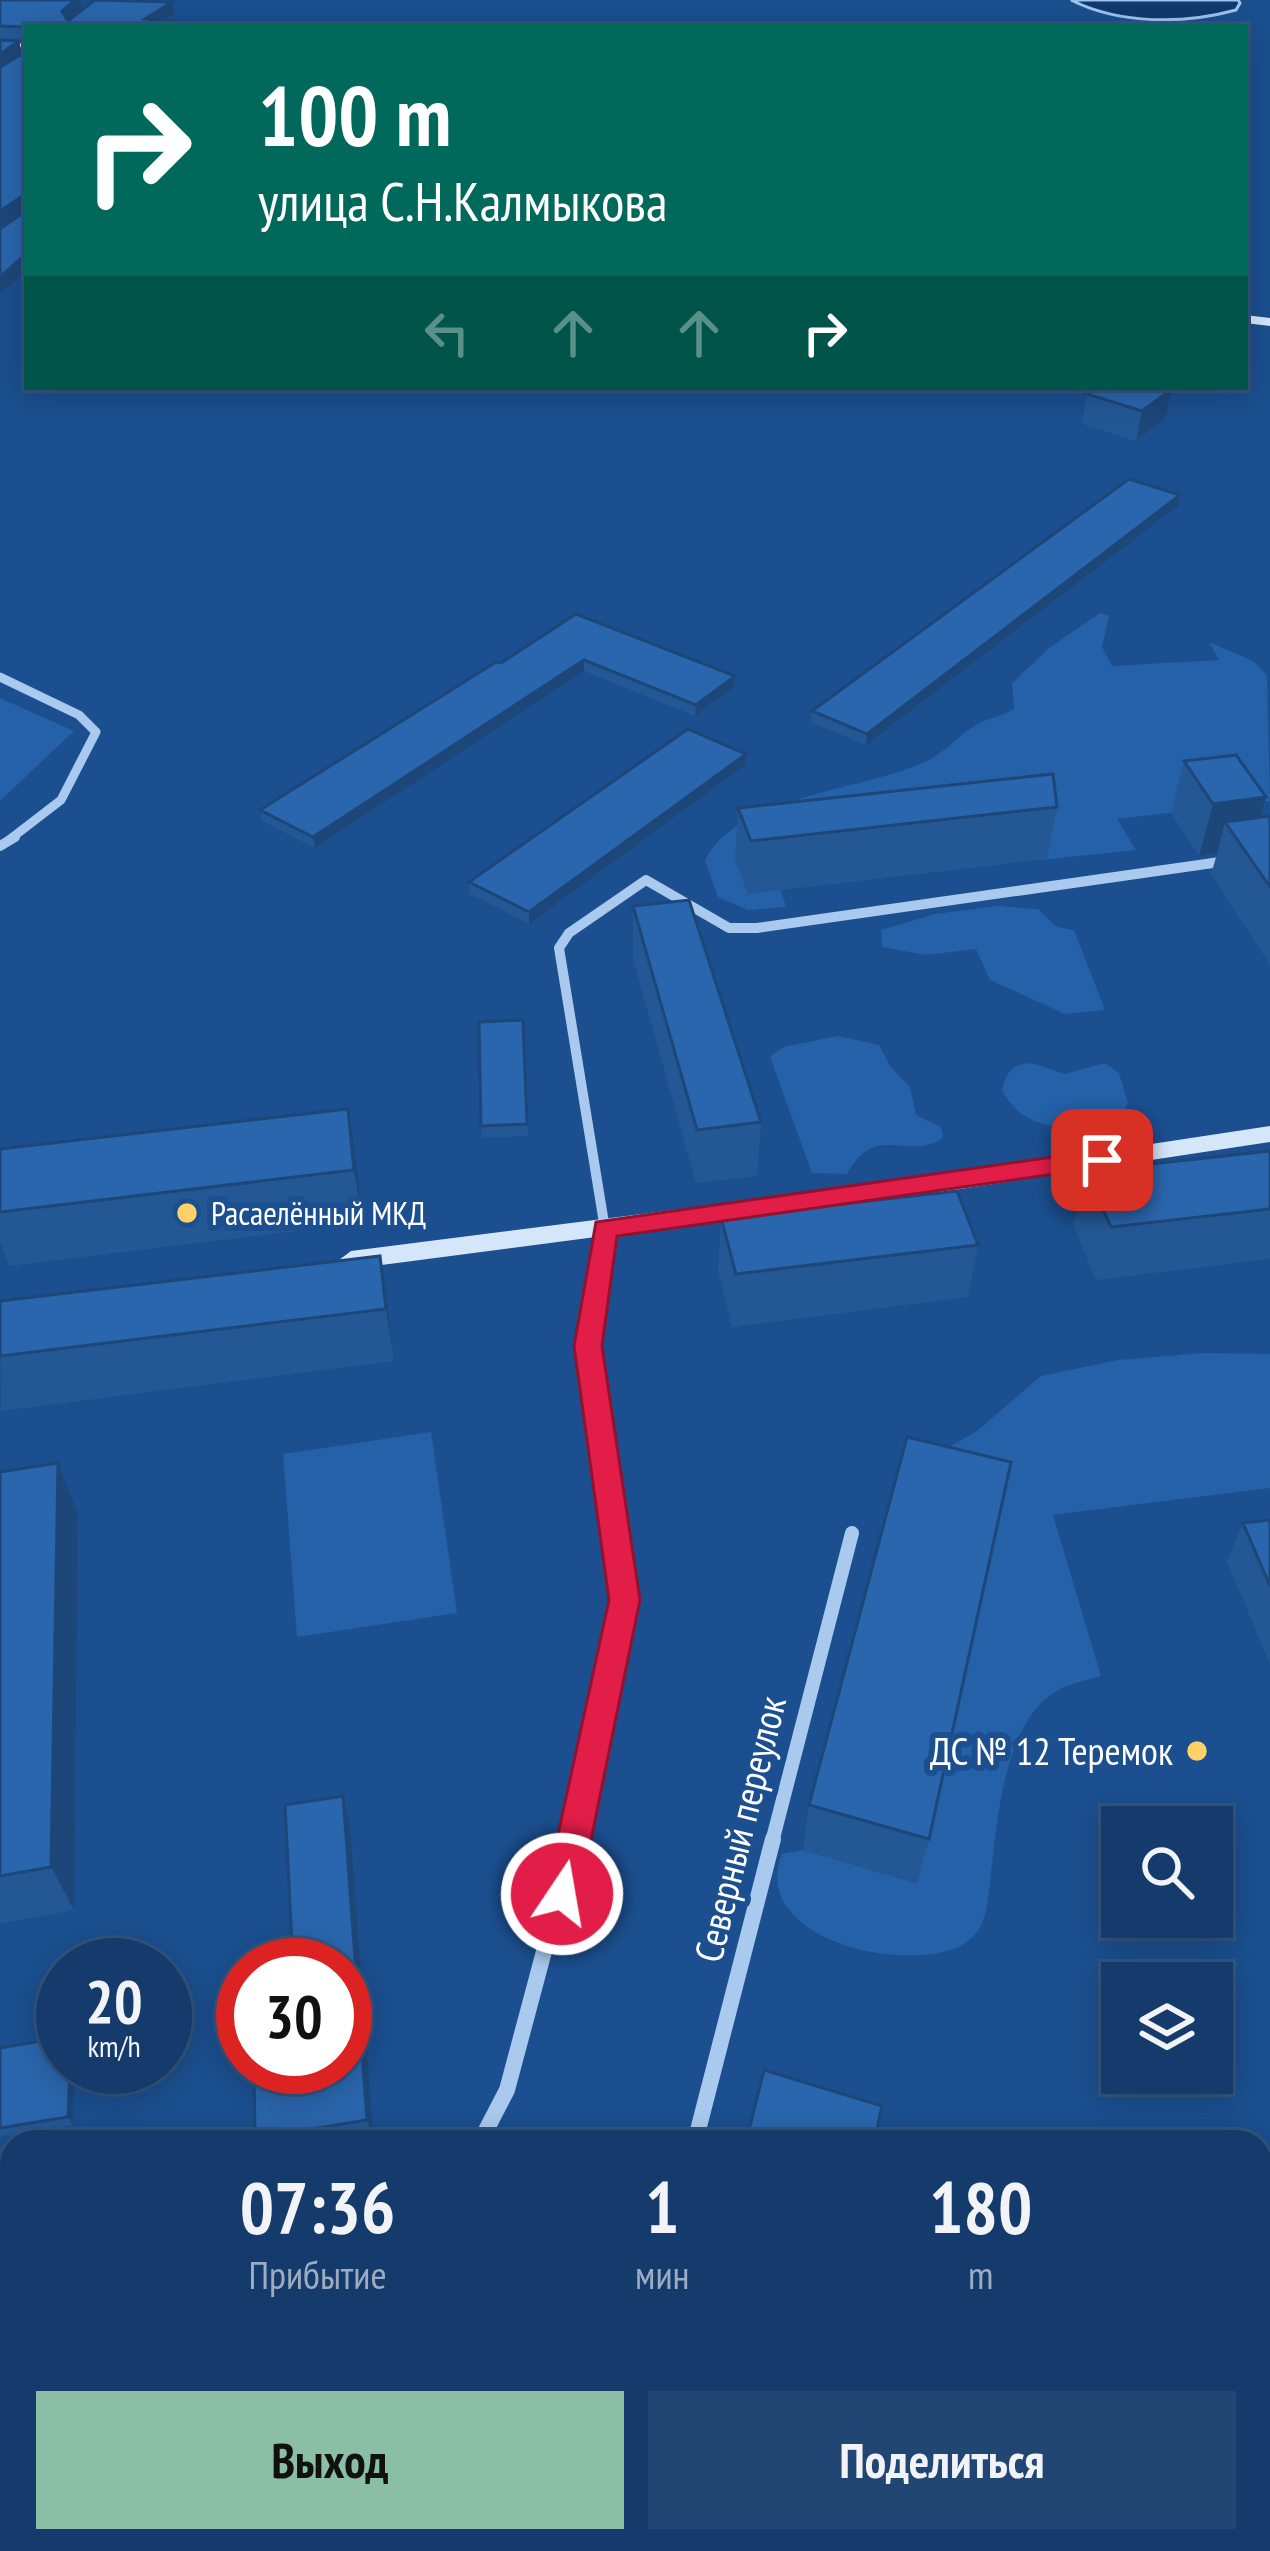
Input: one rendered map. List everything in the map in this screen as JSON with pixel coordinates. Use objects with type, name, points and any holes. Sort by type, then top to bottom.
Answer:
[{"type":"street","points":[[0,677],[80,715],[95,731],[67,798],[40,824],[0,846]]},
{"type":"street","points":[[486,2130],[507,2090],[562,1894],[624,1600],[588,1346],[605,1228],[559,948],[569,933],[646,880],[729,928],[757,928],[1251,858]]},
{"type":"street","points":[[325,1264],[1270,1134]]},
{"type":"street","name":"Северный переулок","points":[[697,2130],[852,1533]]},
{"type":"shaded area","points":[[1071,0],[1240,3],[1236,10],[1216,15],[1153,20],[1110,14]]},
{"type":"shaded area","points":[[1100,613],[1109,616],[1102,647],[1112,666],[1219,660],[1209,642],[1253,661],[1267,675],[1270,801],[1117,819],[1136,850],[1041,860],[1022,828],[748,893],[781,890],[786,907],[748,910],[718,897],[705,861],[720,839],[772,808],[934,757],[973,727],[1014,709],[1012,683],[1049,648]]},
{"type":"shaded area","points":[[0,698],[74,731],[0,801]]},
{"type":"shaded area","points":[[997,906],[1038,909],[1057,927],[1074,930],[1105,1010],[1065,1014],[990,980],[976,949],[926,955],[882,947],[881,930],[935,914]]},
{"type":"shaded area","points":[[838,1036],[879,1045],[910,1087],[916,1115],[941,1127],[943,1138],[916,1146],[869,1149],[847,1174],[812,1173],[770,1057],[783,1047]]},
{"type":"shaded area","points":[[1032,1063],[1065,1074],[1105,1063],[1119,1073],[1128,1103],[1121,1118],[1071,1127],[1038,1123],[1024,1116],[1002,1090],[1011,1070]]},
{"type":"shaded area","points":[[1204,1353],[1270,1354],[1270,1488],[1053,1515],[1101,1676],[1058,1690],[1025,1725],[1006,1777],[987,1907],[979,1929],[968,1941],[945,1952],[914,1956],[844,1945],[812,1930],[789,1910],[778,1885],[782,1854],[803,1850],[916,1883],[930,1458],[977,1431],[1041,1376],[1118,1360]]},
{"type":"shaded area","points":[[431,1432],[457,1613],[297,1637],[283,1454]]},
{"type":"building","points":[[0,0],[75,0],[62,11],[68,21],[95,0],[172,2],[145,19],[200,24],[24,24],[0,26]]},
{"type":"building","points":[[0,40],[19,41],[0,54]]},
{"type":"building","points":[[24,53],[24,198],[0,211],[0,67]]},
{"type":"building","points":[[24,212],[24,256],[0,277],[0,229]]},
{"type":"building","points":[[1093,390],[1171,390],[1142,411],[1087,394]]},
{"type":"building","points":[[1129,479],[1180,495],[867,734],[812,711]]},
{"type":"building","points":[[576,614],[735,676],[696,705],[584,660],[313,837],[260,810],[501,663]]},
{"type":"building","points":[[688,729],[746,754],[529,912],[469,882]]},
{"type":"building","points":[[1236,755],[1266,797],[1213,804],[1184,761]]},
{"type":"building","points":[[1053,774],[1057,807],[751,841],[738,808]]},
{"type":"building","points":[[1270,816],[1270,887],[1225,822]]},
{"type":"building","points":[[689,900],[761,1122],[697,1130],[633,906]]},
{"type":"building","points":[[523,1020],[527,1124],[481,1126],[479,1022]]},
{"type":"building","points":[[348,1109],[354,1170],[0,1212],[0,1149]]},
{"type":"building","points":[[1270,1151],[1270,1209],[1111,1227],[1086,1171]]},
{"type":"building","points":[[957,1191],[978,1245],[736,1274],[721,1218]]},
{"type":"building","points":[[380,1256],[386,1309],[0,1356],[0,1301]]},
{"type":"building","points":[[907,1437],[1011,1462],[929,1839],[809,1805]]},
{"type":"building","points":[[58,1463],[51,1867],[0,1876],[0,1472]]},
{"type":"building","points":[[1270,1520],[1270,1586],[1243,1523]]},
{"type":"building","points":[[343,1796],[354,1938],[292,1938],[285,1805]]},
{"type":"building","points":[[36,2042],[36,2094],[69,2094],[68,2117],[0,2128],[0,2048]]},
{"type":"building","points":[[764,2070],[882,2106],[877,2130],[749,2130]]},
{"type":"building","points":[[254,2094],[365,2094],[367,2120],[318,2130],[255,2130]]},
{"type":"place","name":"Расаелённый МКД","points":[[187,1213]]},
{"type":"place","name":"ДС № 12 Теремок","points":[[1197,1751]]},
{"type":"route","points":[[562,1894],[624,1600],[588,1346],[605,1228],[1102,1160]]}]
